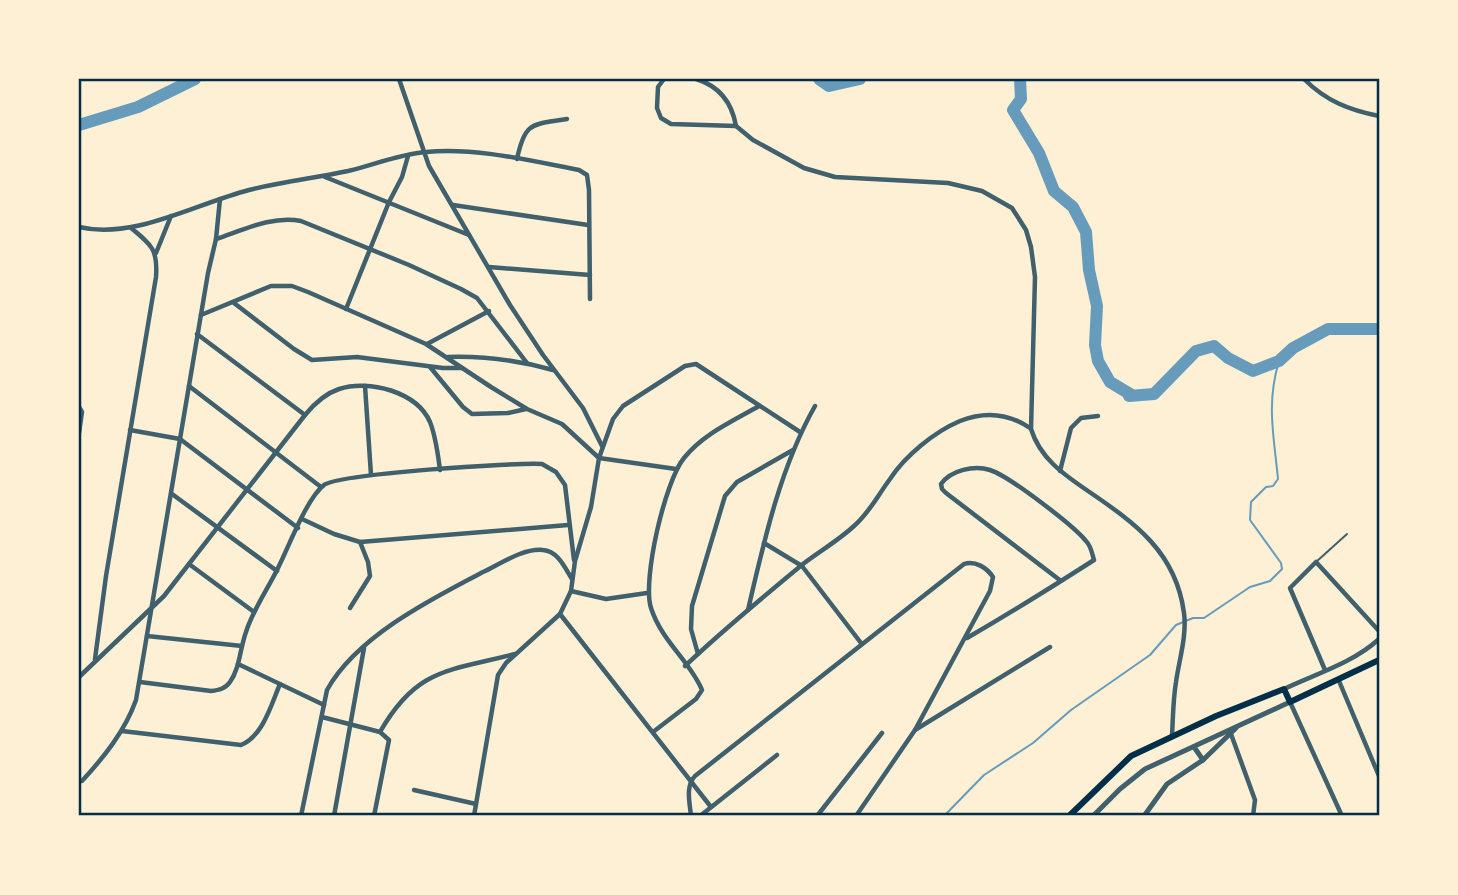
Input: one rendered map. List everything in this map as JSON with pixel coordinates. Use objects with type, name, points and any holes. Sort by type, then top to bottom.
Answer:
[{"type":"main road","points":[[1069,816],[1123,762],[1172,736],[1284,689],[1290,702],[1379,660]]},
{"type":"street","points":[[399,79],[423,152],[452,205],[510,305],[583,408],[603,447]]},
{"type":"street","points":[[664,79],[658,87],[656,97],[659,115],[665,121],[681,126],[736,127],[775,154],[804,168],[835,177],[948,183],[982,191],[1012,208],[1026,230],[1035,278],[1031,429],[1037,447],[1060,471],[1129,520],[1161,551],[1169,563],[1185,615],[1185,630],[1175,685],[1172,736]]},
{"type":"street","points":[[696,79],[717,89],[734,115],[736,127]]},
{"type":"street","points":[[1304,79],[1335,103],[1354,111],[1379,116]]},
{"type":"street","points":[[517,159],[521,140],[527,129],[534,125],[567,119]]},
{"type":"street","points":[[79,227],[110,230],[131,228],[249,190],[324,176],[423,152],[466,153],[517,159],[582,171],[588,178],[590,299]]},
{"type":"street","points":[[346,309],[389,202],[402,177],[408,156]]},
{"type":"street","points":[[324,176],[471,236]]},
{"type":"street","points":[[80,782],[122,731],[136,700],[197,334],[216,239],[220,199]]},
{"type":"street","points":[[452,205],[588,225]]},
{"type":"street","points":[[95,660],[106,576],[156,277],[156,253],[171,215]]},
{"type":"street","points":[[216,239],[287,218],[302,221],[477,298],[527,363]]},
{"type":"street","points":[[131,228],[145,239],[156,253]]},
{"type":"street","points":[[488,267],[590,275]]},
{"type":"street","points":[[201,315],[271,286],[281,285],[308,292],[426,344],[527,409],[562,424],[599,458],[676,469]]},
{"type":"street","points":[[234,303],[306,358],[321,360],[358,357],[430,367],[463,368]]},
{"type":"street","points":[[426,344],[489,311]]},
{"type":"street","points":[[197,334],[305,415]]},
{"type":"street","points":[[447,357],[478,356],[527,363],[555,371]]},
{"type":"street","points":[[474,816],[498,675],[516,653],[561,614],[571,591],[575,561],[591,508],[599,458],[613,419],[623,406],[685,366],[696,364],[800,432]]},
{"type":"street","points":[[430,367],[472,414],[508,413],[527,409]]},
{"type":"street","points":[[189,385],[321,487]]},
{"type":"street","points":[[365,386],[371,475]]},
{"type":"street","points":[[79,677],[151,610],[316,402],[340,388],[365,386],[392,391],[410,399],[422,409],[430,422],[440,470]]},
{"type":"street","points":[[653,732],[702,692],[656,621],[647,593],[658,527],[676,469],[698,443],[759,405]]},
{"type":"street","points":[[748,611],[764,543],[793,450],[815,406]]},
{"type":"street","points":[[79,407],[82,412],[79,433]]},
{"type":"street","points":[[685,666],[802,566],[856,524],[870,510],[897,469],[947,428],[961,421],[1002,414],[1017,419],[1031,429]]},
{"type":"street","points":[[1060,471],[1071,428],[1081,418],[1098,416]]},
{"type":"street","points":[[130,430],[180,439],[298,527]]},
{"type":"street","points":[[698,654],[691,629],[692,606],[725,496],[737,482],[793,450]]},
{"type":"street","points":[[140,682],[219,690],[231,681],[254,612],[321,487],[334,480],[535,463],[550,467],[565,485],[568,525],[575,561]]},
{"type":"street","points":[[966,638],[1061,581],[1094,561],[1087,541],[996,472],[978,468],[950,474],[941,484],[946,493],[1061,581]]},
{"type":"street","points":[[172,494],[277,571]]},
{"type":"street","points":[[302,519],[334,534],[360,542],[568,525]]},
{"type":"street","points":[[350,608],[370,576],[360,542]]},
{"type":"street","points":[[764,543],[802,566],[862,643]]},
{"type":"street","points":[[286,816],[300,816],[327,690],[333,679],[365,647],[399,621],[442,594],[497,565],[533,551],[543,550],[555,555],[572,580]]},
{"type":"street","points":[[691,781],[964,564],[971,562],[981,566],[991,574],[993,581],[966,638],[915,730],[856,816]]},
{"type":"street","points":[[1325,670],[1290,590],[1293,583],[1316,562],[1379,631]]},
{"type":"street","points":[[189,564],[254,612]]},
{"type":"street","points":[[571,591],[606,599],[647,593]]},
{"type":"street","points":[[561,614],[711,807]]},
{"type":"street","points":[[147,636],[242,646]]},
{"type":"street","points":[[1284,689],[1366,650],[1379,639]]},
{"type":"street","points":[[334,816],[365,647]]},
{"type":"street","points":[[915,730],[1049,648]]},
{"type":"street","points":[[380,732],[401,701],[413,688],[425,681],[460,666],[516,653]]},
{"type":"street","points":[[238,664],[324,705]]},
{"type":"street","points":[[1339,681],[1379,776]]},
{"type":"street","points":[[122,731],[241,745],[259,730],[281,684]]},
{"type":"street","points":[[1093,816],[1145,769],[1290,702],[1342,816]]},
{"type":"street","points":[[322,717],[380,732],[388,740],[374,816]]},
{"type":"street","points":[[1144,816],[1167,784],[1203,760],[1239,726]]},
{"type":"street","points":[[817,816],[882,733]]},
{"type":"street","points":[[1231,734],[1255,800],[1253,816]]},
{"type":"street","points":[[1194,747],[1203,760]]},
{"type":"street","points":[[701,816],[777,755]]},
{"type":"street","points":[[691,781],[691,816]]},
{"type":"street","points":[[414,790],[476,804]]},
{"type":"lane","points":[[1316,562],[1347,534]]},
{"type":"waterway","points":[[79,125],[138,107],[195,79]]},
{"type":"waterway","points":[[819,79],[829,86],[860,79]]},
{"type":"waterway","points":[[1020,79],[1021,99],[1013,110],[1039,153],[1054,191],[1073,207],[1086,232],[1089,270],[1097,306],[1095,345],[1098,361],[1110,382],[1130,394],[1129,396],[1154,394],[1196,351],[1214,346],[1228,358],[1253,371],[1279,361],[1293,348],[1328,329],[1379,329]]},
{"type":"waterway","points":[[944,816],[984,775],[1033,743],[1071,710],[1150,655],[1176,625],[1193,618],[1204,618],[1250,587],[1270,581],[1282,569],[1281,563],[1250,520],[1251,502],[1278,479],[1272,406],[1279,361]]}]
